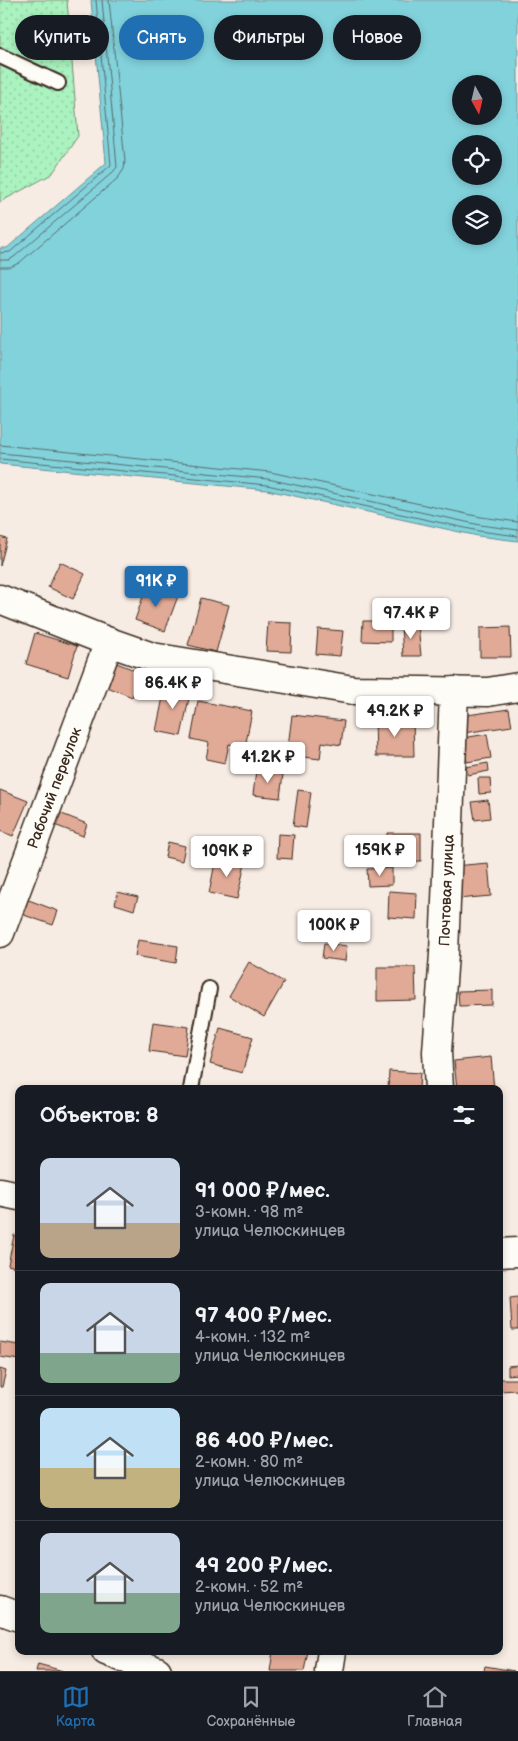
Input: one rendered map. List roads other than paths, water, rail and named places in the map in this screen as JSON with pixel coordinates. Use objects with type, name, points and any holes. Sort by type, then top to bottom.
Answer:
[{"type":"street","points":[[0,599],[152,657],[353,690],[488,692],[518,687]]},
{"type":"street","name":"Рабочий переулок","points":[[0,933],[109,642]]},
{"type":"street","name":"Почтовая улица","points":[[439,1085],[437,1052],[444,954],[454,691]]},
{"type":"street","points":[[0,1192],[15,1195]]},
{"type":"street","points":[[503,1253],[518,1252]]},
{"type":"street","points":[[0,1610],[15,1616]]},
{"type":"street","points":[[116,1655],[157,1671]]},
{"type":"street","points":[[329,1671],[331,1655]]},
{"type":"lane","points":[[0,56],[58,83]]},
{"type":"lane","points":[[192,1085],[209,989]]},
{"type":"water","points":[[91,0],[518,0],[518,541],[478,536],[267,490],[0,464],[0,248],[7,248],[106,163],[97,60],[109,60],[109,15],[92,15]]}]
